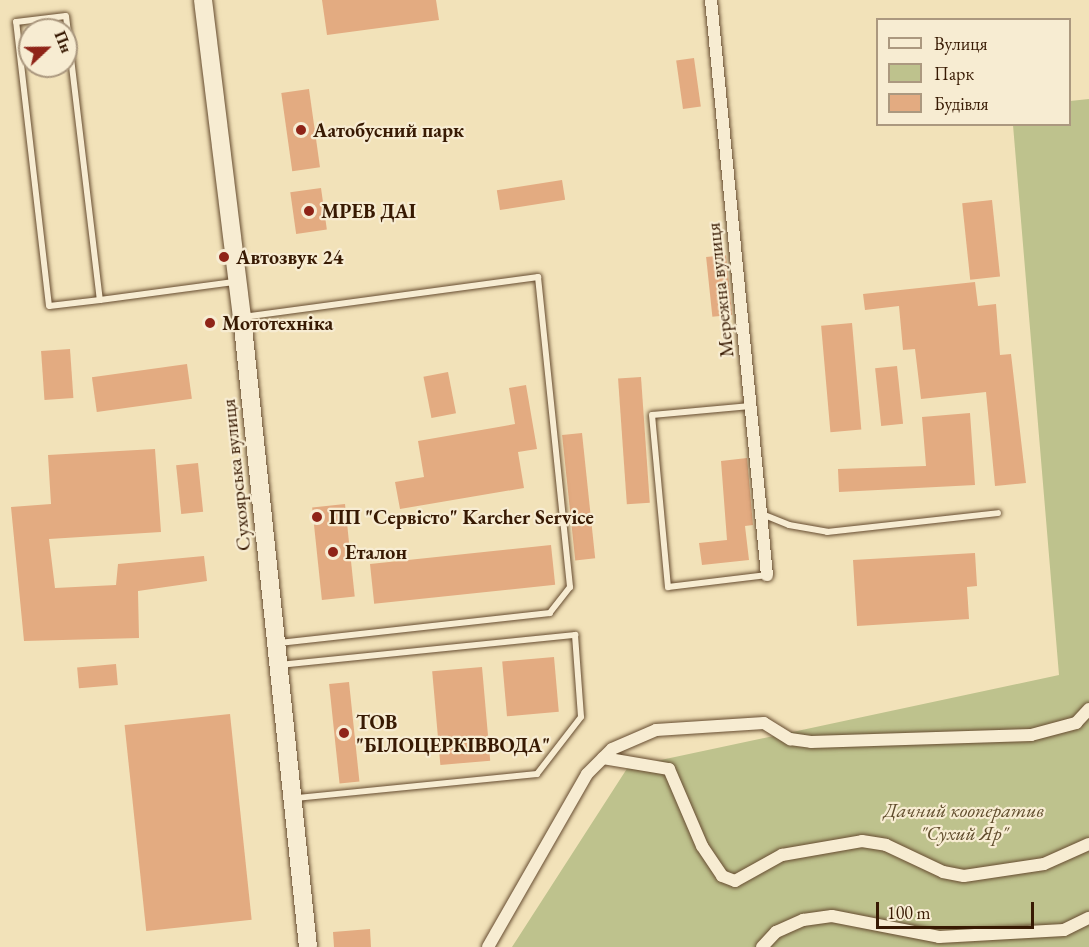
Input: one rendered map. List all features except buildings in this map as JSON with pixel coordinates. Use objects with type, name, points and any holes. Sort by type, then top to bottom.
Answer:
[{"type":"street","name":"Сухоярська вулиця","points":[[203,0],[242,317],[308,947]]},
{"type":"street","name":"Мережна вулиця","points":[[711,0],[767,575]]},
{"type":"street","points":[[488,947],[587,774],[612,749],[656,730],[764,723],[790,739],[811,742],[1031,735],[1076,723],[1089,709]]},
{"type":"street","points":[[603,758],[669,769],[702,846],[722,876],[735,881],[782,855],[862,841],[886,845],[943,872],[964,876],[1044,864],[1089,844]]},
{"type":"street","points":[[762,947],[776,932],[803,920],[832,916],[939,937],[1064,930],[1089,918]]},
{"type":"lane","points":[[100,300],[66,16],[16,22],[49,306],[100,300],[238,282]]},
{"type":"lane","points":[[242,317],[538,277],[570,587],[550,613],[276,643]]},
{"type":"lane","points":[[751,406],[652,415],[668,587],[767,575]]},
{"type":"lane","points":[[761,514],[789,525],[827,532],[998,513]]},
{"type":"lane","points":[[279,665],[575,635],[581,717],[537,774],[293,798]]},
{"type":"green space","name":"Дачний кооператив \"Сухий Яр\"","points":[[1089,99],[1089,947],[512,947],[628,767],[1059,675],[1013,126],[1071,126],[1071,101]]},
{"type":"place","name":"Аатобусний парк","points":[[301,130]]},
{"type":"place","name":"МРЕВ ДАІ","points":[[309,211]]},
{"type":"place","name":"Автозвук 24","points":[[224,257]]},
{"type":"place","name":"Мототехніка","points":[[210,323]]},
{"type":"place","name":"ПП \"Сервісто\" Karcher Service","points":[[317,517]]},
{"type":"place","name":"Еталон","points":[[333,552]]},
{"type":"place","name":"ТОВ \"БІЛОЦЕРКІВВОДА\"","points":[[344,733]]}]
